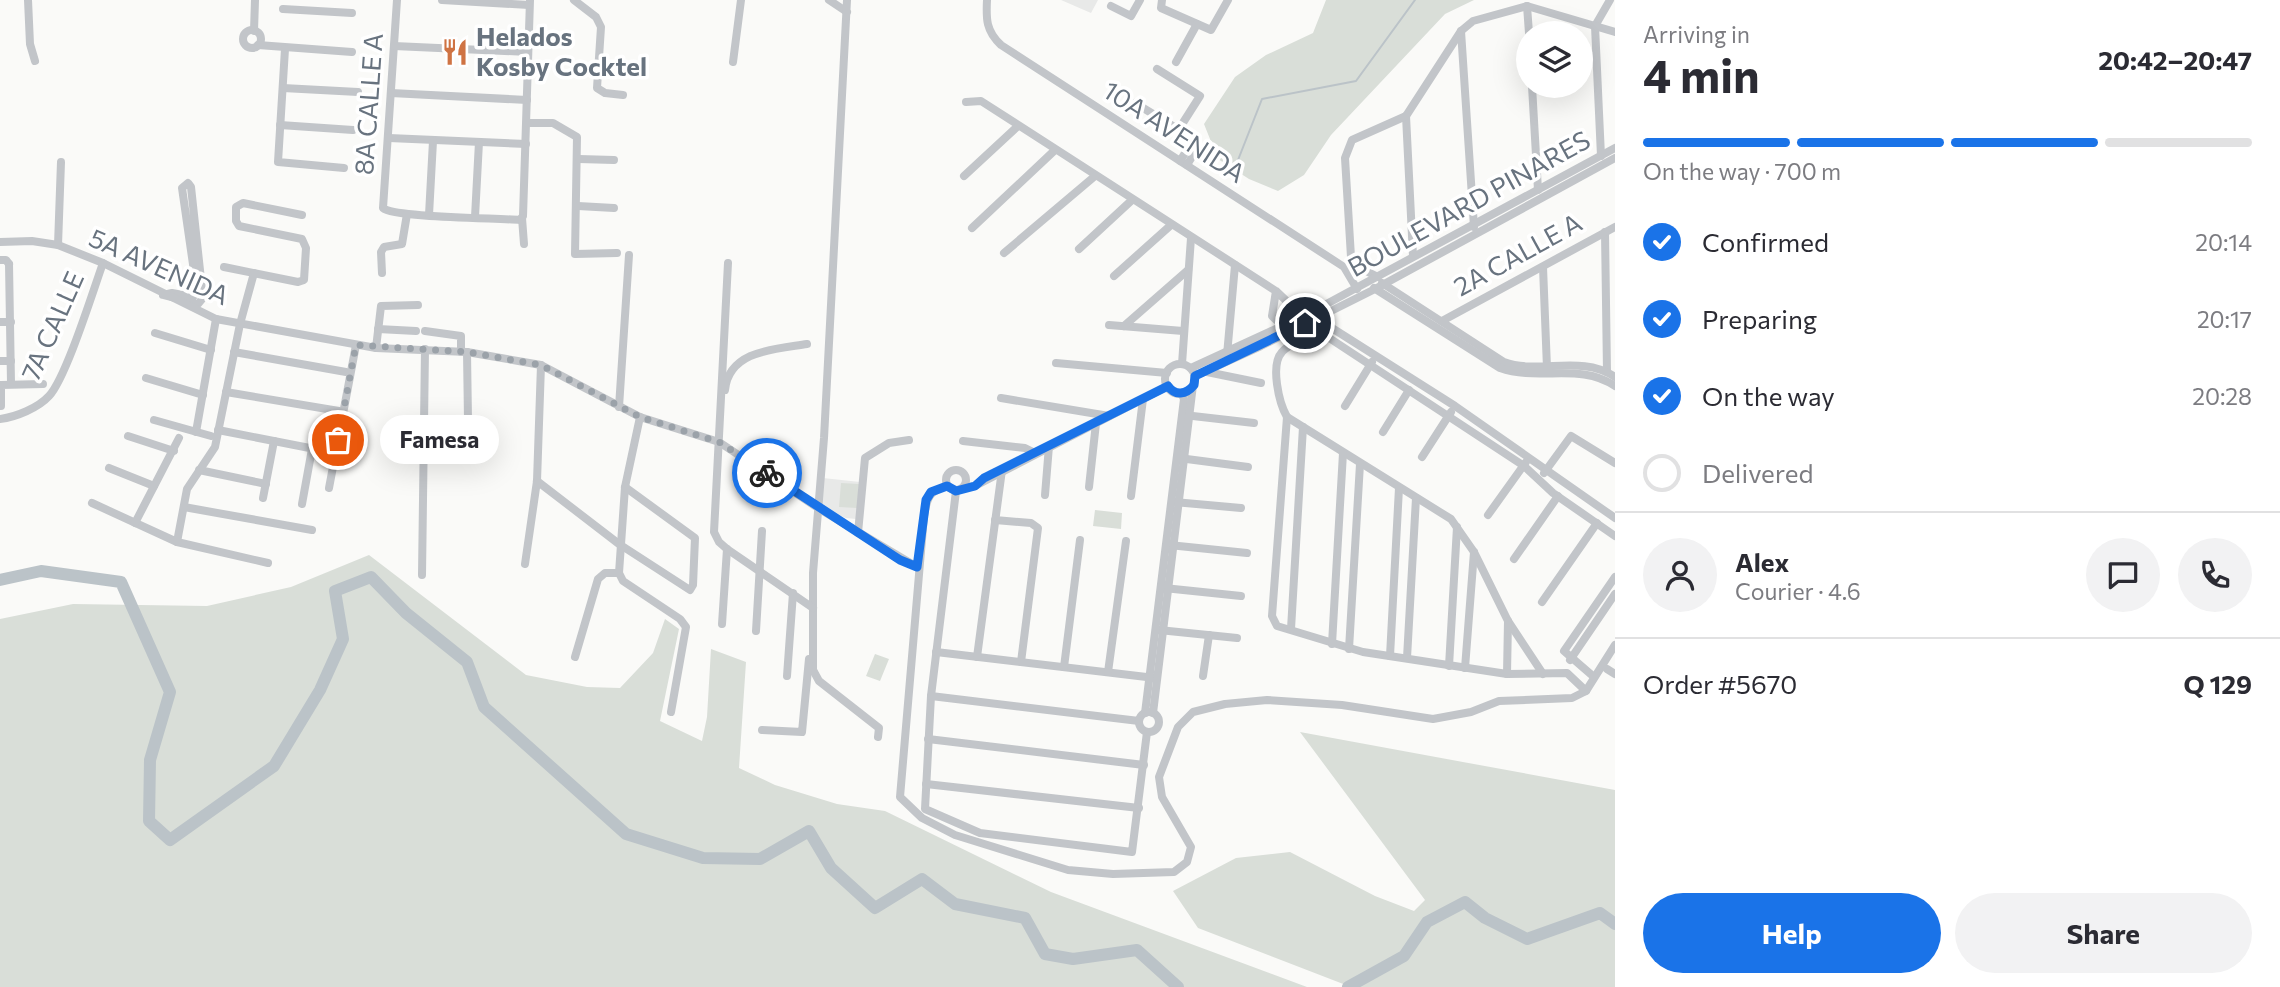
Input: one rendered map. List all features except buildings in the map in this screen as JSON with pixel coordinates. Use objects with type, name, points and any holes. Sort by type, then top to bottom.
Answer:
[{"type":"street","points":[[28,0],[30,44],[35,61]]},
{"type":"street","points":[[255,0],[254,31],[260,37],[258,45]]},
{"type":"street","name":"8A CALLE A","points":[[397,0],[385,210],[407,214]]},
{"type":"street","points":[[442,0],[529,2],[527,123],[521,219],[524,244]]},
{"type":"street","points":[[574,0],[596,17],[601,27],[597,88],[604,93],[623,95]]},
{"type":"street","points":[[733,62],[741,0]]},
{"type":"street","points":[[829,0],[847,12]]},
{"type":"street","points":[[847,0],[818,508],[813,670],[819,681],[879,727],[878,737]]},
{"type":"street","name":"10A AVENIDA","points":[[987,0],[986,21],[991,36],[1001,45],[1344,267],[1350,272],[1357,289]]},
{"type":"street","points":[[1111,6],[1130,16],[1140,0]]},
{"type":"street","points":[[1162,0],[1161,8],[1212,30],[1228,0]]},
{"type":"street","points":[[1601,156],[1595,26],[1610,0]]},
{"type":"street","points":[[1527,6],[1528,21]]},
{"type":"street","points":[[1605,232],[1611,374],[1585,365],[1518,374],[1500,368],[1356,266],[1351,257],[1345,158],[1349,144],[1360,134],[1406,116],[1461,31],[1473,21],[1527,6],[1615,32]]},
{"type":"street","points":[[283,9],[352,13]]},
{"type":"street","points":[[1176,62],[1197,24]]},
{"type":"street","points":[[254,31],[245,34],[244,43],[252,48],[258,45],[352,52]]},
{"type":"street","points":[[1461,31],[1475,235]]},
{"type":"street","points":[[394,46],[528,52]]},
{"type":"street","points":[[285,49],[278,162],[344,168]]},
{"type":"street","points":[[1157,69],[1200,96],[1179,130]]},
{"type":"street","points":[[283,88],[358,92]]},
{"type":"street","points":[[391,93],[527,100]]},
{"type":"street","points":[[1533,98],[1538,190]]},
{"type":"street","points":[[966,102],[981,101],[1276,291]]},
{"type":"street","points":[[1135,103],[1195,139],[1184,163]]},
{"type":"street","points":[[1406,116],[1413,256]]},
{"type":"street","points":[[527,123],[553,123],[577,137],[579,159],[575,254],[617,253]]},
{"type":"street","points":[[280,125],[353,130]]},
{"type":"street","points":[[964,176],[1018,125]]},
{"type":"street","points":[[389,138],[526,144]]},
{"type":"street","points":[[429,215],[433,141]]},
{"type":"street","points":[[475,217],[479,142]]},
{"type":"street","name":"BOULEVARD PINARES","points":[[1193,376],[1226,352],[1321,312],[1413,256],[1615,148]]},
{"type":"street","points":[[972,228],[1055,150]]},
{"type":"street","points":[[579,159],[614,160]]},
{"type":"street","name":"BOULEVARD PINARES","points":[[1321,312],[1357,289],[1475,235],[1615,159]]},
{"type":"street","points":[[58,245],[61,162]]},
{"type":"street","points":[[1004,253],[1096,176]]},
{"type":"street","points":[[188,183],[191,187],[203,298],[198,304],[163,295],[196,295],[182,188],[188,183]]},
{"type":"street","points":[[1079,248],[1132,200]]},
{"type":"street","points":[[224,267],[301,281],[305,275],[306,244],[293,237],[239,226],[236,221],[238,205],[243,203],[302,215]]},
{"type":"street","points":[[578,206],[614,208]]},
{"type":"street","points":[[382,273],[381,252],[384,247],[402,244],[407,214],[521,219]]},
{"type":"street","points":[[1114,276],[1171,225]]},
{"type":"street","name":"2A CALLE A","points":[[1442,321],[1615,227]]},
{"type":"street","points":[[1191,237],[1182,364],[1193,376]]},
{"type":"street","name":"5A AVENIDA","points":[[0,242],[32,241],[58,245],[103,263],[216,319],[376,348],[464,352],[541,365],[640,417],[718,441],[818,508],[917,567]]},
{"type":"street","points":[[619,407],[629,255]]},
{"type":"street","points":[[3,262],[11,321],[11,383]]},
{"type":"street","name":"7A CALLE","points":[[0,419],[23,412],[50,395],[63,370],[103,263]]},
{"type":"street","points":[[728,263],[714,532],[719,542],[727,549],[813,608]]},
{"type":"street","points":[[1228,361],[1226,352],[1235,265]]},
{"type":"street","points":[[1543,267],[1547,370]]},
{"type":"street","points":[[1124,326],[1188,270]]},
{"type":"street","points":[[177,542],[187,489],[215,447],[215,433],[226,392],[238,321],[254,273]]},
{"type":"street","points":[[1375,281],[1504,362],[1519,367],[1586,372],[1615,386]]},
{"type":"street","points":[[376,348],[381,306],[418,305]]},
{"type":"street","points":[[1321,312],[1324,323],[1455,406],[1615,518]]},
{"type":"street","points":[[195,432],[216,319]]},
{"type":"street","points":[[1543,674],[1508,621],[1474,552],[1451,519],[1287,416],[1280,404],[1279,357],[1304,335],[1306,319],[1370,366],[1524,466],[1541,478],[1558,496],[1615,536]]},
{"type":"street","name":"BOULEVARD PINARES","points":[[1193,376],[1207,372],[1306,319]]},
{"type":"street","points":[[0,322],[11,321]]},
{"type":"street","points":[[1109,325],[1183,331]]},
{"type":"street","points":[[378,329],[460,335],[464,352],[468,420]]},
{"type":"street","points":[[155,333],[211,350]]},
{"type":"street","points":[[718,441],[726,383],[736,366],[760,352],[807,344]]},
{"type":"street","points":[[329,488],[356,345]]},
{"type":"street","points":[[422,575],[425,349]]},
{"type":"street","points":[[234,352],[346,372]]},
{"type":"street","points":[[1345,406],[1376,357]]},
{"type":"street","points":[[0,361],[11,360]]},
{"type":"street","points":[[1056,363],[1167,373]]},
{"type":"street","points":[[1168,386],[1167,373],[1173,366],[1182,364]]},
{"type":"street","points":[[525,564],[537,481],[541,365]]},
{"type":"street","points":[[1207,372],[1261,383]]},
{"type":"street","points":[[1181,393],[1193,376]]},
{"type":"street","points":[[931,696],[1139,721],[1149,713],[1185,415],[1193,376]]},
{"type":"street","points":[[146,378],[203,395]]},
{"type":"street","points":[[1,406],[0,387],[11,383],[43,384]]},
{"type":"street","points":[[1168,386],[1181,393],[1185,415]]},
{"type":"street","points":[[1168,386],[984,478],[975,486],[960,489],[947,484],[928,489],[920,523],[900,797],[922,818],[955,835],[1068,870],[1113,874],[1171,872],[1185,865],[1190,855],[1189,842],[1162,797],[1158,777],[1181,723],[1197,710],[1267,701],[1342,705],[1433,719],[1471,712],[1499,701],[1572,698],[1586,691],[1615,645]]},
{"type":"street","points":[[1383,432],[1409,390]]},
{"type":"street","points":[[226,392],[339,411]]},
{"type":"street","points":[[1001,398],[1109,416]]},
{"type":"street","points":[[1131,496],[1143,399]]},
{"type":"street","points":[[1422,457],[1455,406]]},
{"type":"street","points":[[1185,415],[1254,424]]},
{"type":"street","points":[[1287,416],[1272,617],[1277,626],[1349,649],[1450,666],[1507,674],[1567,673],[1586,691]]},
{"type":"street","points":[[640,417],[625,487],[618,573],[623,581],[680,619],[686,627],[671,712]]},
{"type":"street","points":[[154,420],[195,432],[274,441],[330,452]]},
{"type":"street","points":[[1089,487],[1096,423]]},
{"type":"street","points":[[1291,629],[1303,427]]},
{"type":"street","points":[[128,436],[174,451]]},
{"type":"street","points":[[1541,478],[1571,436],[1615,463]]},
{"type":"street","points":[[135,523],[179,438]]},
{"type":"street","points":[[858,533],[865,458],[889,443],[909,440]]},
{"type":"street","points":[[263,498],[274,441]]},
{"type":"street","points":[[962,441],[1025,448],[1035,453]]},
{"type":"street","points":[[1045,495],[1049,446]]},
{"type":"street","points":[[302,504],[312,449]]},
{"type":"street","points":[[1332,644],[1343,453]]},
{"type":"street","points":[[1488,516],[1529,457]]},
{"type":"street","points":[[1180,458],[1248,467]]},
{"type":"street","points":[[1349,649],[1360,464]]},
{"type":"street","points":[[109,468],[154,486]]},
{"type":"street","points":[[199,470],[266,484]]},
{"type":"street","points":[[947,484],[947,476],[955,470],[966,477],[984,478]]},
{"type":"street","points":[[977,657],[1002,470]]},
{"type":"street","points":[[966,477],[960,489],[936,652],[925,809],[980,834],[1125,853],[1135,848],[1147,732]]},
{"type":"street","points":[[537,481],[619,544],[690,590],[693,585],[695,538],[625,487]]},
{"type":"street","points":[[1390,656],[1399,488]]},
{"type":"street","points":[[1514,559],[1558,496]]},
{"type":"street","points":[[1407,659],[1416,498]]},
{"type":"street","points":[[1175,502],[1241,508]]},
{"type":"street","points":[[92,503],[177,542],[268,563]]},
{"type":"street","points":[[184,507],[312,530]]},
{"type":"street","points":[[1280,517],[1297,518]]},
{"type":"street","points":[[995,520],[1031,523],[1038,528],[1021,662]]},
{"type":"street","points":[[1542,602],[1597,523]]},
{"type":"street","points":[[1450,666],[1457,527]]},
{"type":"street","points":[[756,631],[762,531]]},
{"type":"street","points":[[1064,667],[1080,540]]},
{"type":"street","points":[[1108,673],[1126,541]]},
{"type":"street","points":[[1170,545],[1247,553]]},
{"type":"street","points":[[722,624],[727,549]]},
{"type":"street","points":[[1465,668],[1474,552]]},
{"type":"street","points":[[1338,553],[1354,554]]},
{"type":"street","points":[[575,657],[598,579],[605,573],[618,573]]},
{"type":"street","points":[[1594,677],[1570,660],[1564,654],[1564,649],[1615,577]]},
{"type":"street","points":[[1394,578],[1412,579]]},
{"type":"street","points":[[1165,588],[1241,596]]},
{"type":"street","points":[[786,676],[793,593]]},
{"type":"street","points":[[1570,660],[1615,594]]},
{"type":"street","points":[[1453,599],[1470,600]]},
{"type":"street","points":[[1596,604],[1605,609]]},
{"type":"street","points":[[1507,674],[1508,621]]},
{"type":"street","points":[[1160,630],[1237,638]]},
{"type":"street","points":[[1203,676],[1209,635]]},
{"type":"street","points":[[762,730],[802,732],[808,663],[814,643]]},
{"type":"street","points":[[936,652],[1155,678]]},
{"type":"street","points":[[1139,721],[1142,729],[1153,731],[1159,724],[1149,713]]},
{"type":"street","points":[[928,739],[1144,765]]},
{"type":"street","points":[[926,784],[1139,808]]},
{"type":"shaded area","points":[[1061,0],[1098,0],[1091,13]]},
{"type":"shaded area","points":[[1326,0],[1474,0],[1445,14],[1331,135],[1304,175],[1278,191],[1249,179],[1218,159],[1204,124],[1235,77],[1266,55],[1313,33]]},
{"type":"shaded area","points":[[823,478],[860,482],[856,519],[821,508]]},
{"type":"shaded area","points":[[841,483],[859,484],[857,508],[839,507]]},
{"type":"shaded area","points":[[1095,510],[1122,513],[1121,529],[1093,526]]},
{"type":"shaded area","points":[[369,555],[526,675],[587,687],[620,688],[653,653],[665,619],[679,629],[660,721],[702,741],[707,717],[711,649],[746,662],[739,768],[775,785],[837,804],[885,811],[1051,892],[1307,987],[0,987],[0,619],[73,604],[207,606],[291,587]]},
{"type":"shaded area","points":[[875,654],[889,659],[880,681],[866,676]]},
{"type":"shaded area","points":[[1300,732],[1615,790],[1615,987],[1351,987],[1198,928],[1173,891],[1236,858],[1290,852],[1375,896],[1414,911],[1425,900]]},
{"type":"waterway","points":[[1238,160],[1262,99],[1356,81],[1415,0]]},
{"type":"waterway","points":[[0,580],[41,571],[121,582],[170,692],[150,760],[149,821],[170,840],[274,766],[320,690],[343,639],[335,591],[371,577],[406,613],[467,662],[484,707],[626,834],[703,858],[760,859],[809,831],[831,868],[875,908],[922,879],[955,904],[1025,918],[1045,954],[1073,959],[1137,950],[1178,987]]},
{"type":"waterway","points":[[1348,987],[1404,956],[1427,922],[1465,902],[1485,918],[1527,939],[1600,913],[1615,924]]},
{"type":"way so far","points":[[338,440],[356,345],[425,349],[541,365],[640,417],[719,442],[767,473]]},
{"type":"place","name":"Helados Kosby Cocktel","points":[[455,52]]},
{"type":"place","name":"Famesa","points":[[338,440]]},
{"type":"route","points":[[767,473],[900,560],[913,568],[917,567],[926,500],[931,492],[947,486],[956,491],[975,486],[984,478],[1168,386],[1177,393],[1185,393],[1194,385],[1195,376],[1305,323]]}]
